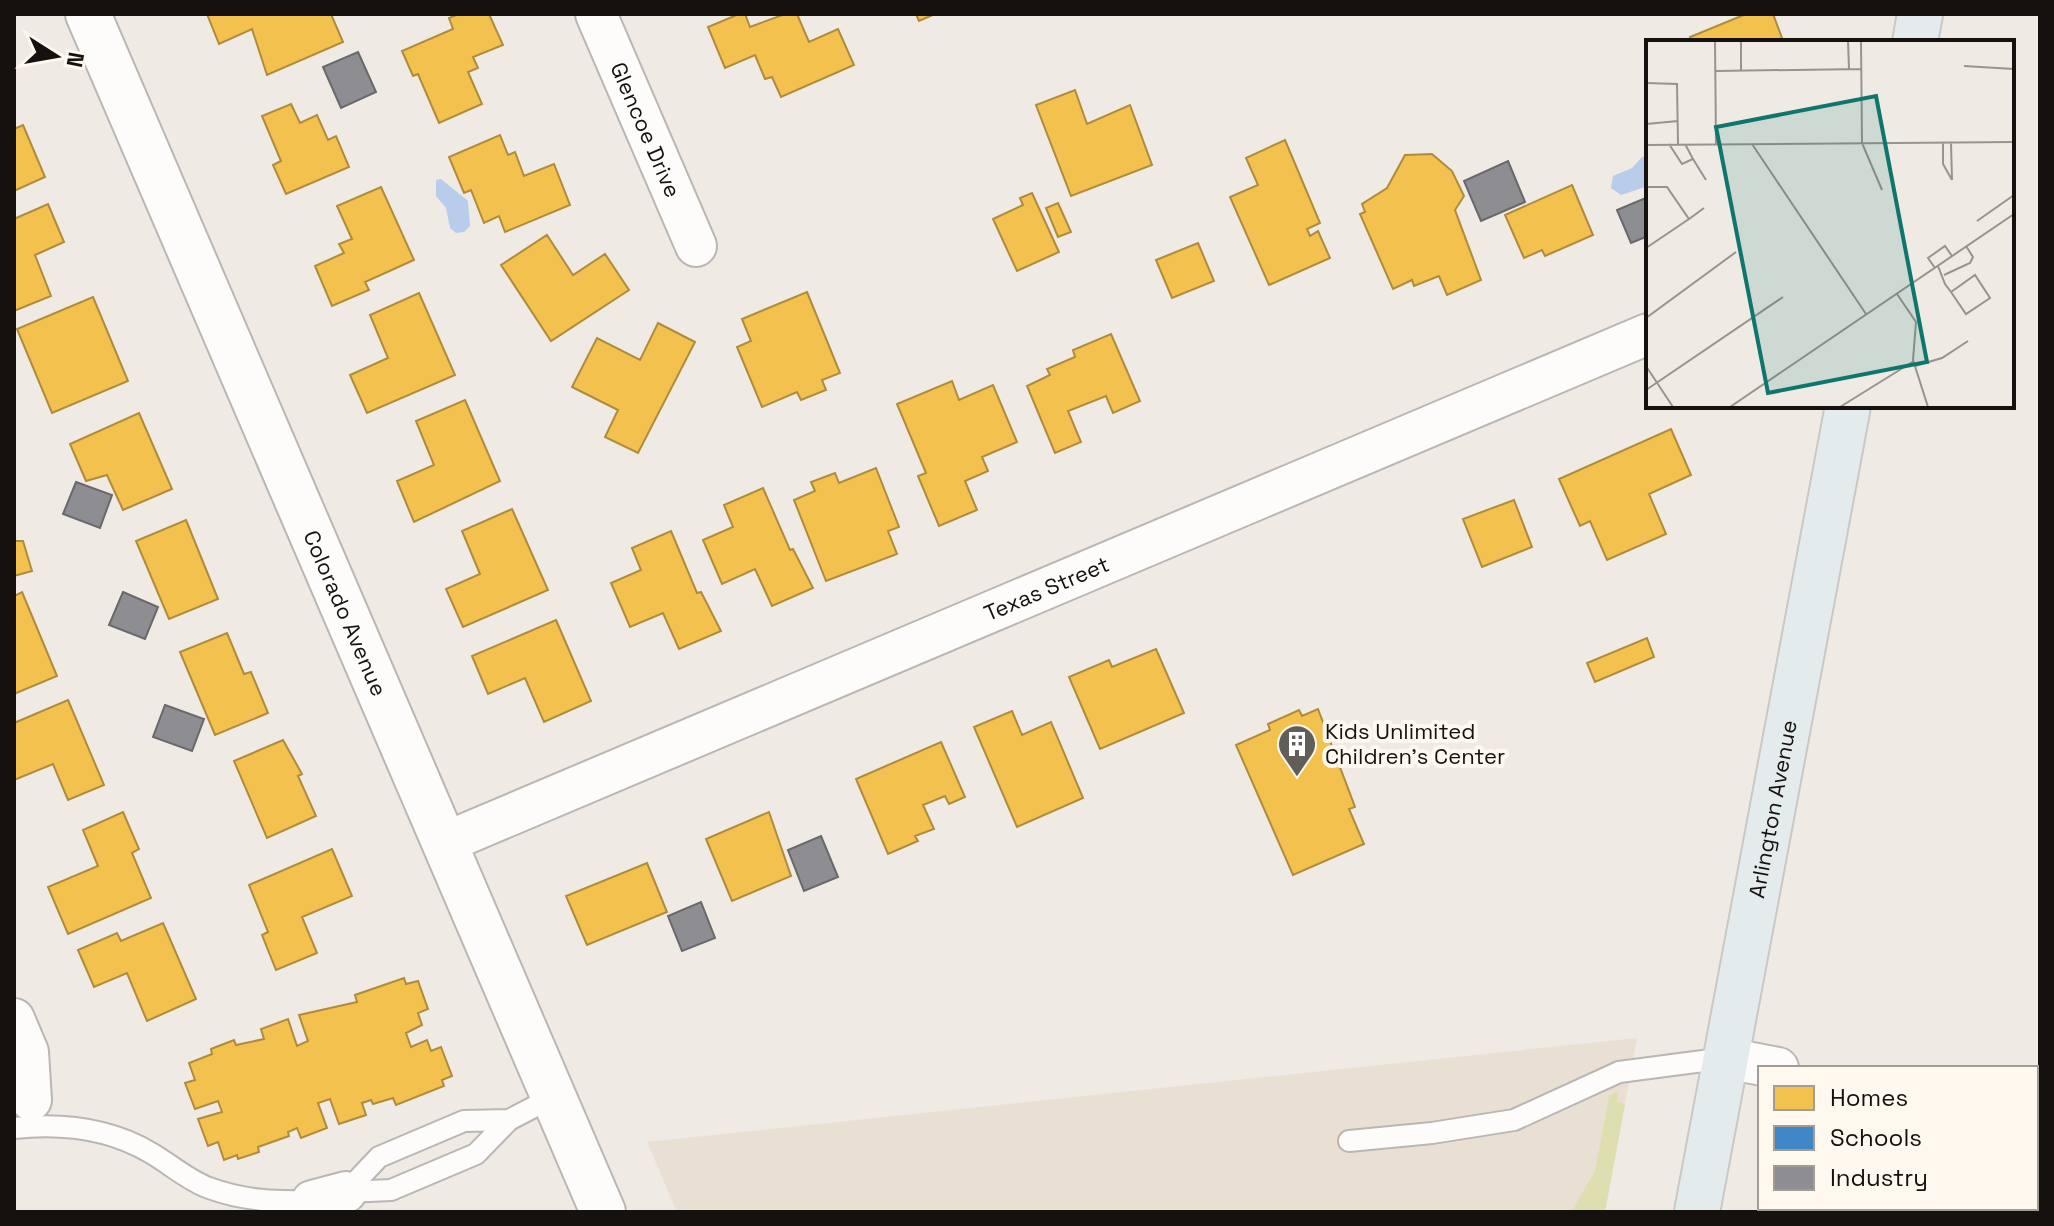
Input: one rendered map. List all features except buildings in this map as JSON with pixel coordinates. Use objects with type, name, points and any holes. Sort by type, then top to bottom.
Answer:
[{"type":"main road","points":[[1915,40],[1920,14]]},
{"type":"main road","name":"Arlington Avenue","points":[[1697,1212],[1848,408]]},
{"type":"street","name":"Colorado Avenue","points":[[88,14],[603,1212]]},
{"type":"street","name":"Glencoe Drive","points":[[596,14],[696,246]]},
{"type":"street","name":"Texas Street","points":[[444,843],[1646,335]]},
{"type":"street","points":[[14,1019],[28,1052],[26,1118]]},
{"type":"street","points":[[1726,1058],[1768,1066]]},
{"type":"lane","points":[[1349,1141],[1514,1120],[1619,1072],[1726,1058]]},
{"type":"lane","points":[[26,1118],[100,1130],[148,1151],[206,1187],[256,1202],[391,1190],[476,1154],[509,1120],[553,1097]]},
{"type":"lane","points":[[329,1196],[379,1157],[464,1121],[509,1120]]},
{"type":"shaded area","points":[[1637,1038],[1605,1212],[677,1212],[647,1142]]},
{"type":"shaded area","points":[[2040,1159],[2040,1212],[1778,1212],[2038,1210]]},
{"type":"green space","points":[[1618,1091],[1617,1102],[1625,1104],[1605,1212],[1571,1212],[1595,1171],[1609,1096]]},
{"type":"water","points":[[1642,157],[1646,157],[1646,187],[1621,195],[1611,188],[1613,176],[1632,168]]},
{"type":"water","points":[[441,179],[468,201],[470,226],[464,232],[456,233],[450,228],[446,208],[436,196],[436,180]]},
{"type":"place","name":"Kids Unlimited Children's Center","points":[[1297,778]]}]
